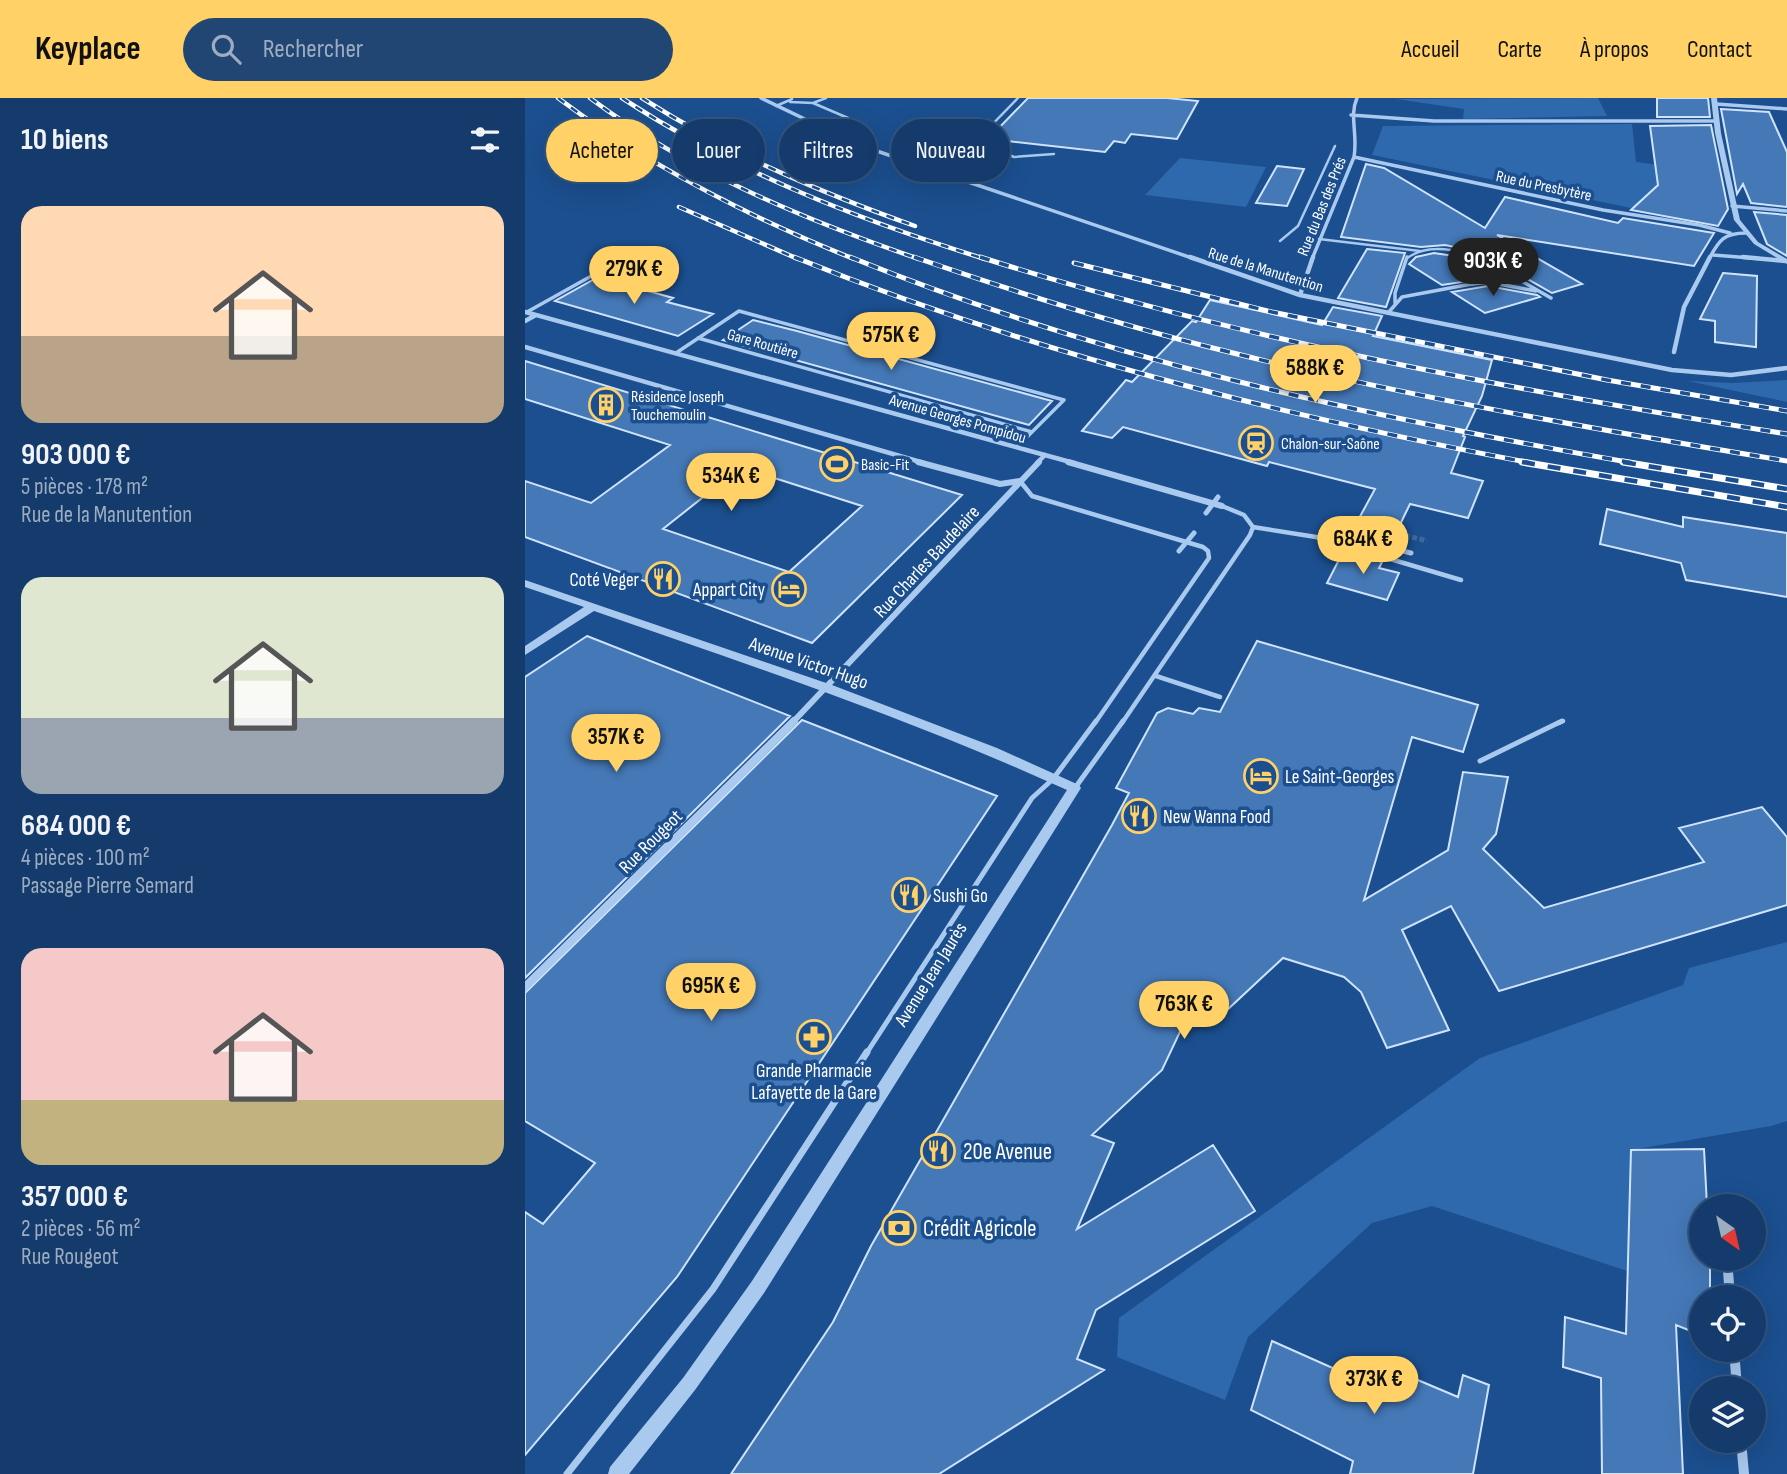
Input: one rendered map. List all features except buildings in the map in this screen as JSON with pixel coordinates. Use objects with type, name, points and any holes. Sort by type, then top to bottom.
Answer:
[{"type":"street","name":"Rue de la Manutention","points":[[761,98],[802,119]]},
{"type":"street","points":[[1357,98],[1351,115],[1434,121],[1716,121]]},
{"type":"street","points":[[1786,262],[1756,243],[1747,233],[1733,206],[1716,121],[1715,101],[1787,109]]},
{"type":"street","name":"Rue du Bas des Prés","points":[[1300,295],[1319,239],[1354,157],[1356,125],[1351,115]]},
{"type":"street","name":"Rue de la Manutention","points":[[877,150],[1300,295],[1672,370],[1731,375],[1787,368]]},
{"type":"street","name":"Rue du Presbytère","points":[[1354,157],[1603,210],[1699,225],[1730,233],[1747,233]]},
{"type":"street","points":[[1733,206],[1787,211]]},
{"type":"street","points":[[1674,352],[1684,307],[1720,239],[1730,233]]},
{"type":"street","points":[[1713,256],[1786,262]]},
{"type":"street","name":"Avenue Georges Pompidou","points":[[526,312],[1222,506]]},
{"type":"street","points":[[525,321],[535,314]]},
{"type":"street","points":[[525,347],[985,481],[1000,484],[1020,481]]},
{"type":"street","name":"Rue Charles Baudelaire","points":[[828,688],[1045,455]]},
{"type":"street","points":[[1206,513],[1218,497]]},
{"type":"street","points":[[1179,551],[1193,533]]},
{"type":"street","points":[[1349,538],[1411,553]]},
{"type":"street","name":"Avenue Victor Hugo","points":[[525,583],[828,688],[993,751],[1075,788]]},
{"type":"street","points":[[525,651],[592,607]]},
{"type":"street","name":"Rue Rougeot","points":[[525,987],[828,688]]},
{"type":"street","name":"Avenue Jean Jaurès","points":[[617,1474],[689,1384],[758,1287],[1075,788]]},
{"type":"street","points":[[1742,1453],[1744,1474]]},
{"type":"lane","points":[[813,103],[825,98]]},
{"type":"lane","points":[[1018,98],[982,135],[981,144],[1014,157],[1054,154]]},
{"type":"lane","points":[[776,106],[791,100],[813,103],[848,119]]},
{"type":"lane","points":[[1280,241],[1298,226],[1335,146]]},
{"type":"lane","points":[[1319,239],[1420,251],[1457,250],[1481,256],[1551,298]]},
{"type":"lane","points":[[1395,303],[1395,293],[1407,257],[1420,251]]},
{"type":"lane","points":[[526,312],[611,265]]},
{"type":"lane","points":[[1388,313],[1402,297],[1488,282],[1511,273]]},
{"type":"lane","points":[[1488,282],[1541,292]]},
{"type":"lane","name":"Gare Routière","points":[[698,338],[739,311],[1064,400],[1017,447]]},
{"type":"lane","points":[[676,353],[698,338]]},
{"type":"lane","name":"Gare Routière","points":[[698,338],[1033,432]]},
{"type":"lane","points":[[1020,481],[1032,496],[1203,547]]},
{"type":"lane","points":[[1222,506],[1239,511],[1253,527],[1316,537],[1461,580]]},
{"type":"lane","name":"Avenue Jean Jaurès","points":[[1075,788],[1156,676],[1253,527]]},
{"type":"lane","name":"Avenue Jean Jaurès","points":[[567,1474],[713,1289],[1033,798],[1053,779],[1203,569],[1209,558],[1208,551],[1203,547]]},
{"type":"lane","points":[[1156,676],[1220,697]]},
{"type":"lane","points":[[1480,761],[1563,721]]},
{"type":"shaded area","points":[[1598,98],[1607,116],[1463,119],[1464,109],[1396,99]]},
{"type":"shaded area","points":[[1632,124],[1636,162],[1668,166],[1662,182],[1636,209],[1372,155],[1383,126]]},
{"type":"shaded area","points":[[1180,158],[1266,167],[1246,207],[1145,195]]},
{"type":"shaded area","points":[[1787,380],[1787,402],[1688,381],[1732,383]]},
{"type":"shaded area","points":[[1787,942],[1787,1121],[1631,1150],[1627,1271],[1432,1206],[1372,1223],[1248,1337],[1225,1400],[1117,1357],[1119,1318],[1480,1058],[1683,985],[1689,968]]},
{"type":"tunnel","points":[[1405,535],[1427,541]]},
{"type":"railway","points":[[558,98],[664,168],[738,208],[854,259]]},
{"type":"railway","points":[[590,98],[628,125],[707,171],[790,210],[919,259]]},
{"type":"railway","points":[[622,98],[708,149],[798,191],[890,227],[985,259]]},
{"type":"railway","points":[[642,98],[707,136],[775,170],[915,226]]},
{"type":"railway","points":[[679,207],[798,259]]},
{"type":"railway","points":[[794,257],[974,323],[1157,378],[1343,424],[1531,463]]},
{"type":"railway","points":[[850,257],[1042,326],[1236,381],[1433,425],[1633,463]]},
{"type":"railway","points":[[914,257],[1110,320],[1298,369],[1507,412],[1787,461]]},
{"type":"railway","points":[[980,257],[1079,287],[1279,338],[1481,381],[1787,434]]},
{"type":"railway","points":[[1074,263],[1272,312],[1607,380],[1787,411]]},
{"type":"railway","points":[[1522,462],[1787,507]]},
{"type":"railway","points":[[1623,462],[1787,489]]},
{"type":"place","name":"Résidence Joseph Touchemoulin","points":[[606,405]]},
{"type":"place","name":"Chalon-sur-Saône","points":[[1256,443]]},
{"type":"place","name":"Basic-Fit","points":[[837,464]]},
{"type":"place","name":"Coté Veger","points":[[663,579]]},
{"type":"place","name":"Appart City","points":[[789,589]]},
{"type":"place","name":"Le Saint-Georges","points":[[1261,776]]},
{"type":"place","name":"New Wanna Food","points":[[1139,816]]},
{"type":"place","name":"Sushi Go","points":[[909,895]]},
{"type":"place","name":"Grande Pharmacie Lafayette de la Gare","points":[[814,1037]]},
{"type":"place","name":"20e Avenue","points":[[938,1151]]},
{"type":"place","name":"Crédit Agricole","points":[[899,1228]]}]
